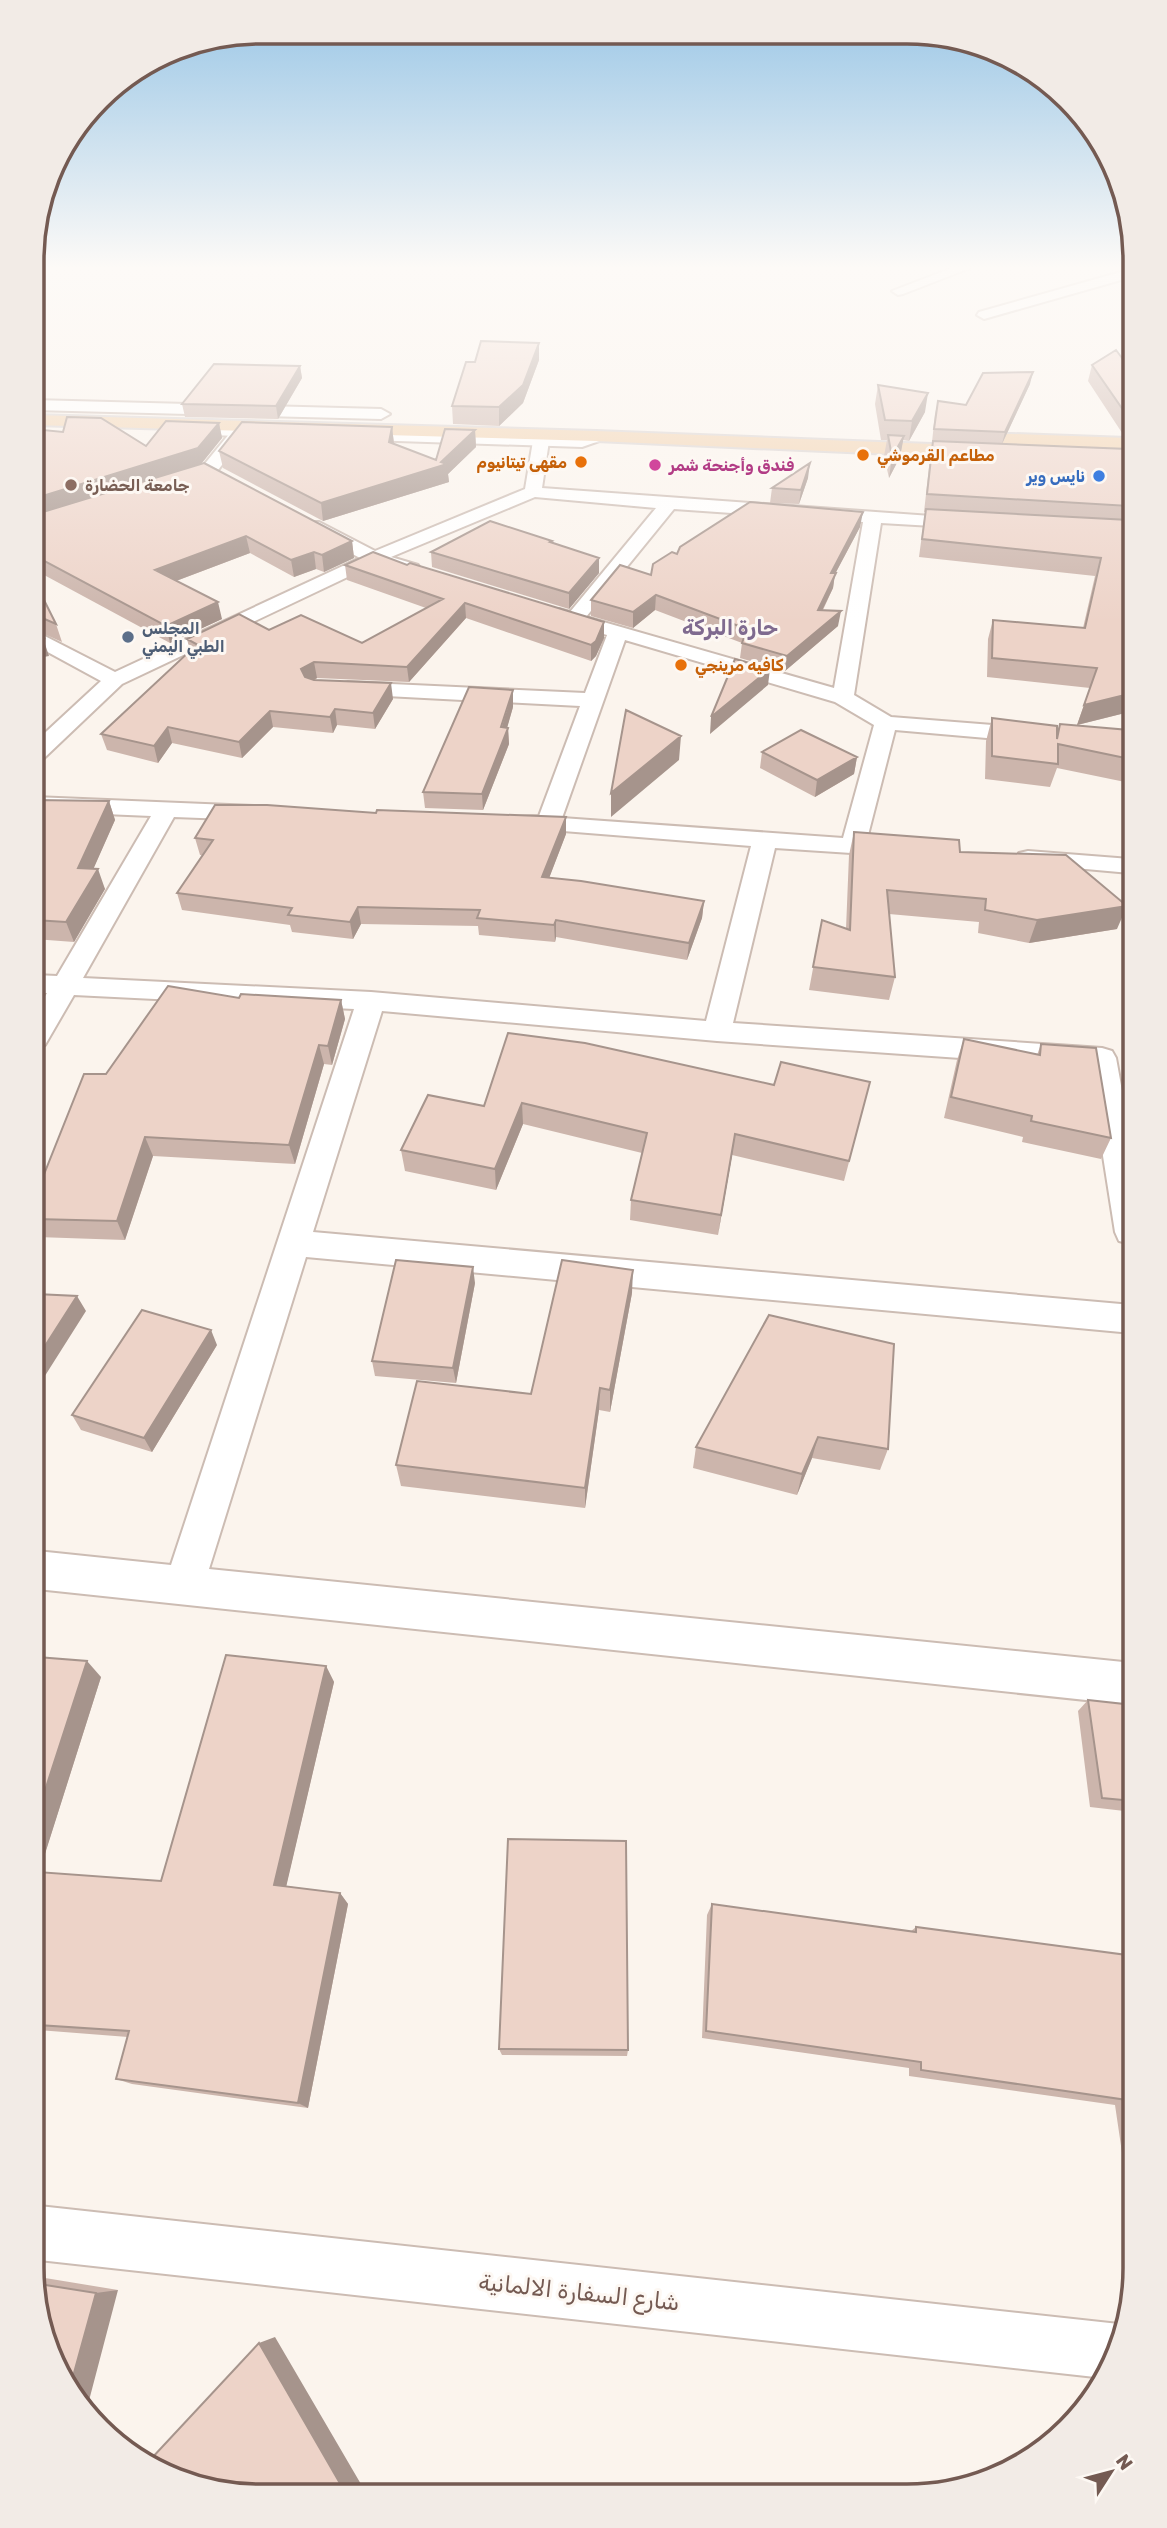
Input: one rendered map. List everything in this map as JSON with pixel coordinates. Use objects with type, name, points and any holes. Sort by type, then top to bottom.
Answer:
[{"type":"main road","points":[[44,414],[1123,444]]},
{"type":"main road","points":[[44,422],[596,430],[1123,457]]},
{"type":"street","points":[[44,405],[559,418],[596,430]]},
{"type":"street","points":[[44,422],[541,441],[582,441],[596,430]]},
{"type":"street","points":[[159,486],[215,473],[240,431]]},
{"type":"street","points":[[533,492],[541,441]]},
{"type":"street","points":[[44,746],[115,680],[374,558],[533,492],[670,504],[981,523]]},
{"type":"street","points":[[574,619],[670,504]]},
{"type":"street","points":[[292,514],[374,558],[427,574]]},
{"type":"street","points":[[843,697],[873,517]]},
{"type":"street","points":[[547,611],[843,697],[886,723],[1048,737]]},
{"type":"street","points":[[548,823],[618,633]]},
{"type":"street","points":[[44,642],[115,680]]},
{"type":"street","points":[[331,687],[594,700]]},
{"type":"street","points":[[853,845],[886,723]]},
{"type":"street","points":[[44,804],[275,814]]},
{"type":"street","points":[[44,1023],[166,810]]},
{"type":"street","points":[[494,821],[923,850]]},
{"type":"street","points":[[718,1031],[765,839]]},
{"type":"street","points":[[1006,857],[1123,865]]},
{"type":"street","points":[[44,984],[371,1001],[718,1031],[1102,1058],[1123,1184]]},
{"type":"street","points":[[184,1586],[296,1243],[371,1001]]},
{"type":"street","points":[[296,1243],[1123,1318]]},
{"type":"street","points":[[44,1571],[1123,1683]]},
{"type":"street","name":"شارع السفارة الالمانية","points":[[44,2234],[1107,2351]]},
{"type":"building","points":[[196,386],[288,386],[276,406],[182,404]]},
{"type":"building","points":[[458,386],[522,386],[499,407],[452,406]]},
{"type":"building","points":[[878,386],[928,393],[912,421],[885,420]]},
{"type":"building","points":[[976,386],[1026,386],[1005,432],[934,429],[938,401],[966,405]]},
{"type":"building","points":[[1107,386],[1123,386],[1123,410]]},
{"type":"building","points":[[67,417],[101,418],[146,446],[166,421],[219,423],[198,448],[44,496],[44,430],[63,432]]},
{"type":"building","points":[[242,422],[392,427],[389,442],[436,460],[445,429],[475,430],[441,462],[447,464],[321,503],[219,451]]},
{"type":"building","points":[[888,435],[904,436],[892,457]]},
{"type":"building","points":[[933,441],[1123,449],[1123,506],[927,494]]},
{"type":"building","points":[[204,463],[352,541],[322,555],[314,552],[291,560],[246,536],[155,570],[218,602],[166,626],[44,561],[44,512]]},
{"type":"building","points":[[810,463],[801,490],[772,488]]},
{"type":"building","points":[[750,502],[863,512],[831,573],[836,573],[818,610],[841,611],[787,656],[742,643],[747,629],[656,595],[633,612],[591,600],[620,565],[651,575],[653,564],[672,552],[677,554],[680,547]]},
{"type":"building","points":[[926,509],[1123,520],[1123,695],[1084,705],[1097,668],[992,658],[993,620],[1085,628],[1101,558],[922,539]]},
{"type":"building","points":[[490,521],[599,558],[569,593],[431,552]]},
{"type":"building","points":[[373,552],[407,565],[410,563],[604,622],[596,641],[591,645],[465,603],[407,667],[314,662],[301,669],[305,677],[314,680],[391,683],[373,713],[335,709],[330,717],[270,711],[239,742],[168,727],[154,746],[101,734],[192,649],[200,646],[187,639],[239,614],[269,630],[301,615],[362,643],[443,599],[345,565]]},
{"type":"building","points":[[44,600],[56,624],[44,619]]},
{"type":"building","points":[[735,659],[770,669],[711,717]]},
{"type":"building","points":[[469,687],[513,690],[501,727],[508,728],[482,794],[423,792]]},
{"type":"building","points":[[626,710],[681,736],[611,793]]},
{"type":"building","points":[[992,718],[1057,726],[1057,739],[1060,724],[1123,729],[1123,758],[1058,744],[1058,764],[992,756]]},
{"type":"building","points":[[801,730],[857,757],[817,780],[762,752]]},
{"type":"building","points":[[44,800],[109,801],[78,868],[98,869],[66,922],[44,921]]},
{"type":"building","points":[[215,805],[267,805],[376,813],[377,810],[566,817],[542,877],[704,901],[689,943],[556,920],[554,925],[477,918],[480,910],[358,907],[350,922],[288,915],[292,908],[177,893],[213,840],[195,838]]},
{"type":"building","points":[[854,832],[959,840],[960,852],[1066,855],[1123,903],[1123,907],[1037,920],[985,910],[986,899],[887,890],[895,977],[813,967],[822,920],[850,930]]},
{"type":"building","points":[[168,986],[239,998],[241,994],[341,1000],[328,1046],[319,1045],[289,1145],[145,1137],[117,1221],[44,1219],[44,1174],[84,1074],[106,1074]]},
{"type":"building","points":[[508,1033],[585,1043],[774,1085],[781,1062],[870,1082],[849,1161],[735,1134],[721,1215],[631,1200],[647,1133],[522,1103],[495,1169],[401,1150],[428,1095],[484,1106]]},
{"type":"building","points":[[964,1039],[1040,1055],[1041,1044],[1096,1048],[1111,1138],[1031,1121],[1032,1116],[951,1097]]},
{"type":"building","points":[[396,1260],[473,1267],[453,1368],[372,1361]]},
{"type":"building","points":[[562,1260],[633,1270],[610,1390],[600,1388],[585,1488],[396,1465],[417,1381],[531,1394]]},
{"type":"building","points":[[44,1294],[77,1296],[44,1348]]},
{"type":"building","points":[[142,1310],[211,1330],[144,1438],[72,1415]]},
{"type":"building","points":[[769,1315],[894,1344],[888,1449],[818,1437],[802,1474],[696,1447]]},
{"type":"building","points":[[226,1655],[326,1666],[274,1885],[340,1893],[298,2103],[116,2079],[129,2031],[44,2025],[44,1872],[161,1881]]},
{"type":"building","points":[[44,1658],[87,1661],[44,1794]]},
{"type":"building","points":[[1088,1700],[1123,1704],[1123,1800],[1102,1798]]},
{"type":"building","points":[[508,1839],[626,1841],[628,2050],[499,2049]]},
{"type":"building","points":[[712,1904],[916,1932],[916,1927],[1123,1955],[1123,2099],[921,2070],[921,2062],[706,2031]]},
{"type":"building","points":[[45,2285],[96,2293],[73,2376],[60,2351],[51,2324]]},
{"type":"building","points":[[259,2343],[340,2484],[231,2482],[177,2468],[154,2456]]},
{"type":"place","name":"مطاعم القرموشي","points":[[863,455]]},
{"type":"place","name":"مقهى تيتانيوم","points":[[581,462]]},
{"type":"place","name":"فندق وأجنحة شمر","points":[[655,465]]},
{"type":"place","name":"نايس وير","points":[[1099,476]]},
{"type":"place","name":"جامعة الحضارة","points":[[71,485]]},
{"type":"place","name":"المجلس الطبي اليمني","points":[[128,637]]},
{"type":"place","name":"كافيه مرينجي","points":[[681,665]]},
{"type":"district","name":"حارة البركة","points":[[730,627]]}]
